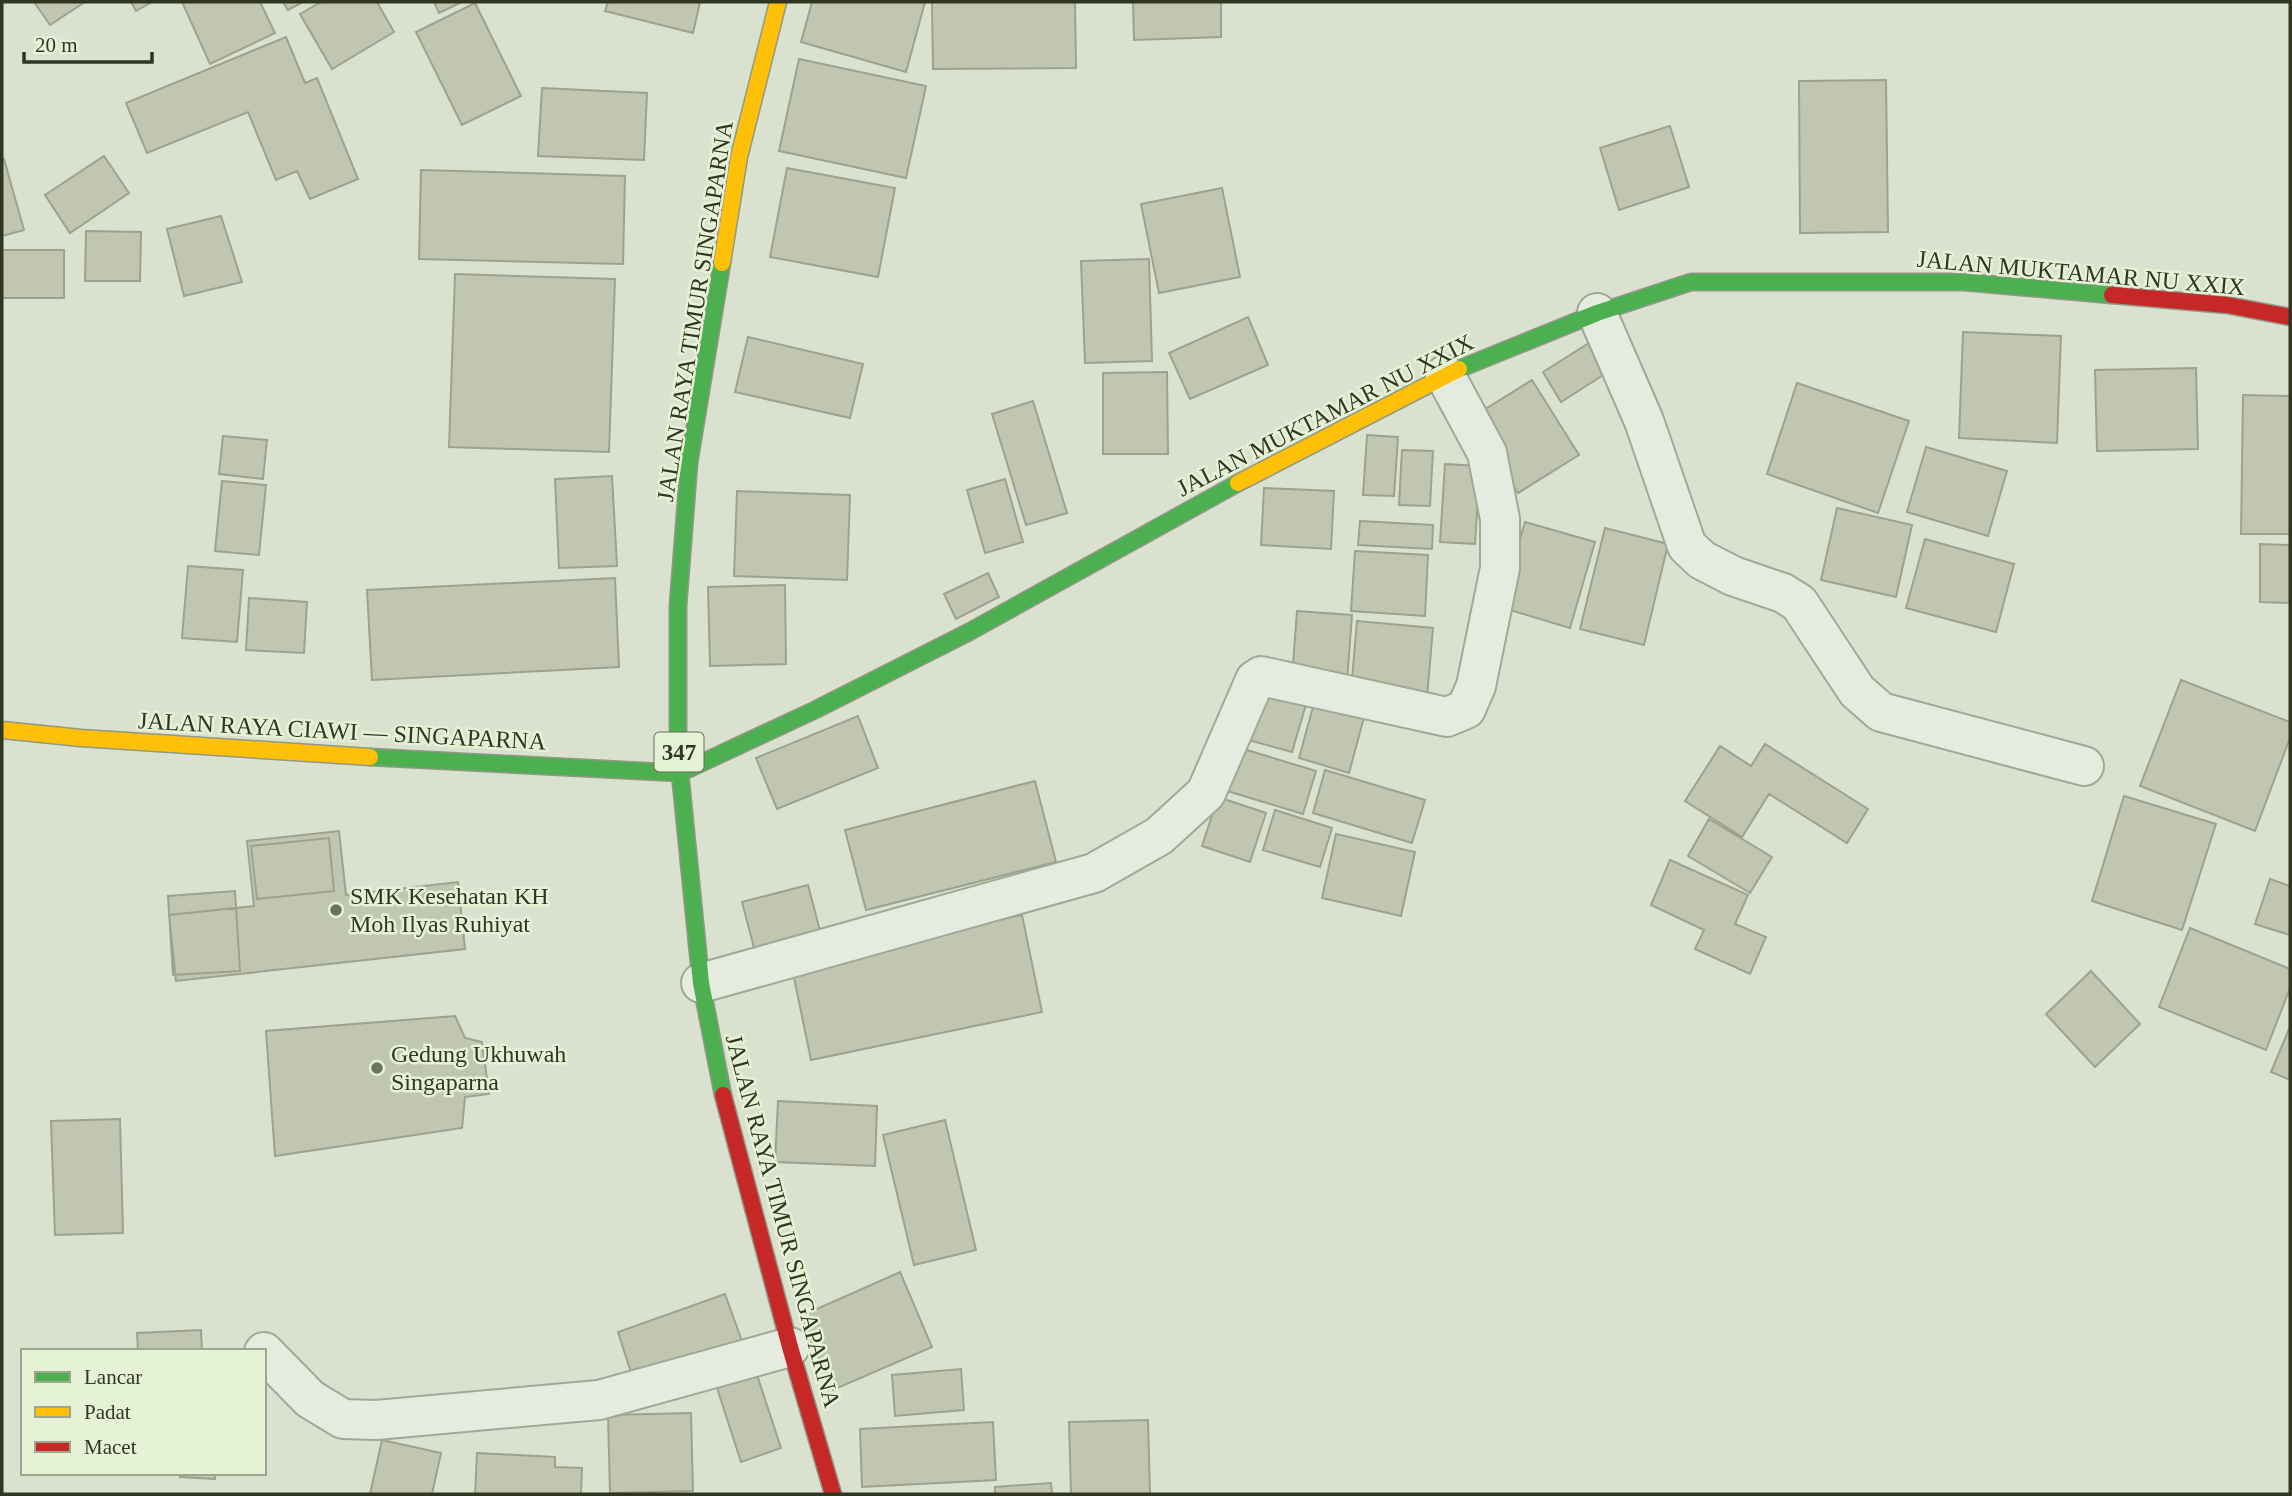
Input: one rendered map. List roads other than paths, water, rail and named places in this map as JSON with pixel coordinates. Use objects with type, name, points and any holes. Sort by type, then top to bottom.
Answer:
[{"type":"main road","name":"JALAN RAYA TIMUR SINGAPARNA","points":[[778,2],[739,157],[689,463],[678,607],[680,773],[701,983],[724,1100],[790,1347],[833,1494]]},
{"type":"main road","name":"JALAN MUKTAMAR NU XXIX","points":[[680,773],[815,710],[969,632],[1241,481],[1445,375],[1597,313],[1691,282],[1964,282],[2227,305],[2290,317]]},
{"type":"main road","name":"JALAN RAYA CIAWI — SINGAPARNA","points":[[2,730],[312,754],[680,773]]},
{"type":"street","points":[[1597,313],[1644,421],[1687,546],[1702,560],[1733,576],[1783,593],[1799,603],[1857,691],[1881,712],[2084,766]]},
{"type":"street","points":[[701,983],[1094,873],[1159,835],[1206,793],[1255,680],[1261,676],[1447,717],[1466,709],[1476,686],[1500,568],[1500,519],[1487,453],[1445,375]]},
{"type":"street","points":[[266,1354],[310,1399],[343,1419],[376,1420],[599,1400],[790,1347]]},
{"type":"place","name":"SMK Kesehatan KH Moh Ilyas Ruhiyat","points":[[336,910]]},
{"type":"place","name":"Gedung Ukhuwah Singaparna","points":[[377,1068]]}]
